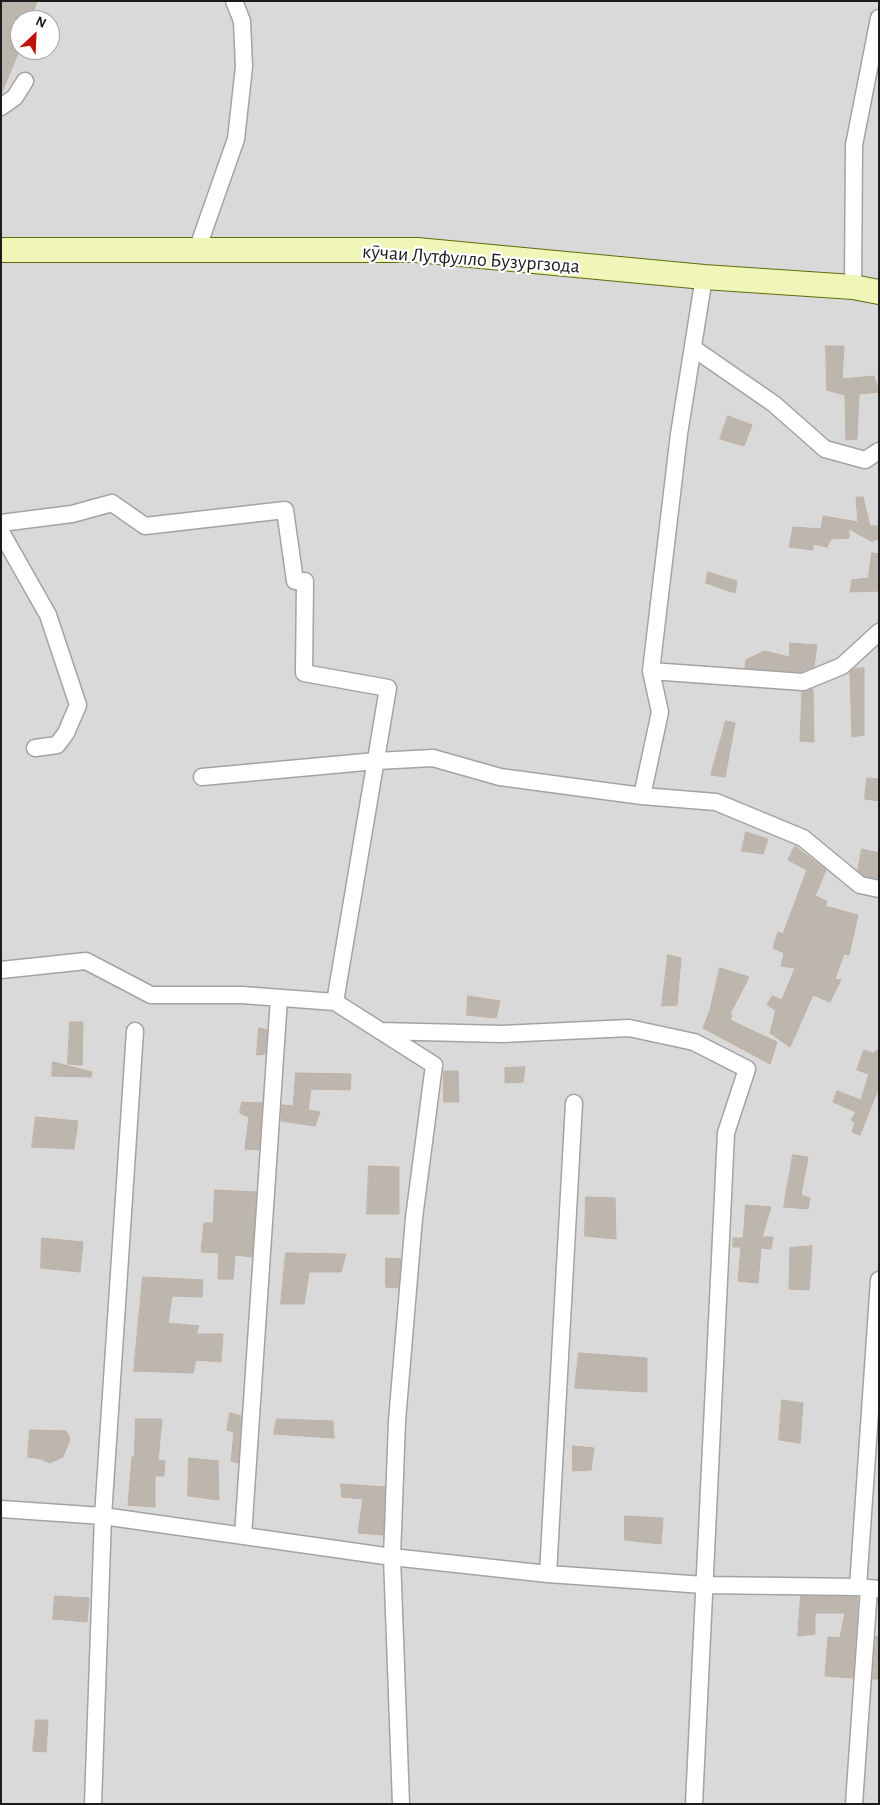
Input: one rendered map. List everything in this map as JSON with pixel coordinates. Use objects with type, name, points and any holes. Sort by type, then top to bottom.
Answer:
[{"type":"main road","name":"кӯчаи Лутфулло Бузургзода","points":[[1,250],[416,250],[704,278],[853,287],[879,292]]},
{"type":"street","points":[[197,250],[236,140],[244,67],[242,21],[234,1]]},
{"type":"street","points":[[853,287],[854,145],[879,18]]},
{"type":"street","points":[[1,107],[15,98],[25,81]]},
{"type":"street","points":[[642,796],[660,712],[651,671],[678,444],[704,278]]},
{"type":"street","points":[[693,348],[774,404],[825,448],[864,460],[879,451]]},
{"type":"street","points":[[1,523],[72,514],[112,503],[145,526],[285,510],[295,581],[305,581],[304,673],[388,688],[335,1002]]},
{"type":"street","points":[[1,532],[48,615],[78,705],[66,733],[57,745],[35,748]]},
{"type":"street","points":[[651,671],[802,682],[842,666],[879,632]]},
{"type":"street","points":[[202,776],[433,758],[500,777],[642,796],[716,802],[803,838],[860,885],[879,889]]},
{"type":"street","points":[[1,970],[86,961],[151,995],[242,995],[335,1002],[434,1065],[414,1218],[398,1411],[392,1557],[401,1804]]},
{"type":"street","points":[[243,1536],[280,998]]},
{"type":"street","points":[[380,1031],[502,1034],[629,1028],[694,1042],[747,1069],[726,1133],[694,1804]]},
{"type":"street","points":[[93,1804],[102,1516],[135,1031]]},
{"type":"street","points":[[548,1574],[574,1103]]},
{"type":"street","points":[[854,1804],[869,1588],[879,1280]]},
{"type":"street","points":[[1,1508],[102,1516],[392,1557],[548,1574],[704,1585],[869,1588]]},
{"type":"shaded area","points":[[1,1],[879,1],[879,1804],[1,1804]]},
{"type":"building","points":[[1,1],[37,1],[34,10],[10,10],[10,60],[15,60],[1,94]]},
{"type":"building","points":[[826,346],[844,346],[842,379],[874,376],[879,392],[859,394],[857,439],[846,440],[845,395],[827,390]]},
{"type":"building","points":[[728,416],[752,425],[744,446],[720,439]]},
{"type":"building","points":[[863,497],[870,526],[879,526],[879,540],[873,540],[873,542],[849,529],[849,538],[831,539],[827,547],[813,544],[813,550],[789,547],[793,527],[821,529],[823,516],[858,522],[856,498]]},
{"type":"building","points":[[872,553],[879,554],[879,591],[850,592],[852,580],[868,578]]},
{"type":"building","points":[[708,572],[737,581],[735,593],[706,583]]},
{"type":"building","points":[[790,643],[817,645],[814,667],[801,672],[745,668],[746,660],[764,651],[789,657]]},
{"type":"building","points":[[864,668],[864,735],[852,737],[850,672],[854,669]]},
{"type":"building","points":[[813,689],[814,742],[800,741],[802,692]]},
{"type":"building","points":[[726,721],[735,723],[725,777],[711,775]]},
{"type":"building","points":[[867,778],[879,779],[879,801],[865,799]]},
{"type":"building","points":[[746,832],[768,839],[763,854],[742,851]]},
{"type":"building","points":[[795,846],[826,870],[815,896],[827,901],[825,906],[858,915],[849,955],[844,954],[835,979],[841,980],[830,1002],[813,995],[790,1047],[770,1033],[776,1010],[767,1005],[772,996],[782,1000],[795,968],[781,966],[784,953],[773,948],[778,932],[783,934],[807,870],[788,860]]},
{"type":"building","points":[[862,849],[879,853],[879,879],[864,876],[858,870]]},
{"type":"building","points":[[668,955],[681,958],[677,1005],[662,1006]]},
{"type":"building","points":[[720,968],[749,977],[730,1014],[732,1015],[730,1020],[777,1042],[770,1064],[703,1028],[710,1010]]},
{"type":"building","points":[[468,996],[500,1001],[496,1018],[467,1015]]},
{"type":"building","points":[[70,1022],[83,1022],[82,1065],[68,1064]]},
{"type":"building","points":[[259,1028],[267,1030],[265,1054],[257,1055]]},
{"type":"building","points":[[864,1050],[875,1054],[875,1051],[879,1051],[879,1087],[860,1135],[852,1132],[855,1122],[851,1120],[856,1112],[833,1102],[837,1091],[861,1100],[869,1074],[857,1070]]},
{"type":"building","points":[[53,1062],[92,1072],[91,1077],[52,1076]]},
{"type":"building","points":[[525,1067],[523,1082],[505,1083],[505,1068]]},
{"type":"building","points":[[444,1071],[458,1071],[459,1102],[444,1102]]},
{"type":"building","points":[[296,1073],[351,1074],[350,1090],[311,1089],[308,1110],[320,1112],[315,1126],[281,1121],[282,1105],[293,1106]]},
{"type":"building","points":[[242,1102],[262,1103],[259,1150],[245,1149],[249,1117],[240,1113]]},
{"type":"building","points":[[36,1117],[78,1121],[74,1149],[32,1147]]},
{"type":"building","points":[[793,1155],[808,1157],[801,1195],[810,1198],[808,1209],[784,1207]]},
{"type":"building","points":[[369,1166],[399,1167],[399,1214],[367,1214]]},
{"type":"building","points":[[215,1190],[256,1192],[252,1257],[235,1255],[233,1279],[218,1279],[219,1253],[201,1252],[204,1223],[213,1223]]},
{"type":"building","points":[[586,1197],[615,1198],[616,1239],[585,1236]]},
{"type":"building","points":[[746,1205],[771,1207],[762,1237],[773,1237],[771,1249],[761,1248],[758,1283],[738,1281],[741,1247],[733,1247],[733,1238],[743,1238]]},
{"type":"building","points":[[42,1238],[83,1242],[80,1272],[41,1268]]},
{"type":"building","points":[[812,1246],[809,1290],[789,1289],[790,1248]]},
{"type":"building","points":[[286,1253],[346,1254],[341,1272],[309,1272],[304,1304],[281,1304]]},
{"type":"building","points":[[386,1258],[401,1259],[398,1288],[386,1287]]},
{"type":"building","points":[[143,1277],[203,1280],[202,1297],[172,1296],[168,1323],[199,1326],[196,1334],[223,1334],[221,1362],[196,1360],[193,1373],[134,1371]]},
{"type":"building","points":[[579,1353],[647,1358],[647,1392],[575,1388]]},
{"type":"building","points":[[782,1400],[803,1403],[800,1443],[779,1440]]},
{"type":"building","points":[[230,1413],[241,1416],[238,1463],[231,1461],[234,1432],[227,1430]]},
{"type":"building","points":[[136,1419],[162,1419],[158,1460],[165,1461],[164,1476],[155,1476],[155,1507],[128,1505],[132,1457],[134,1457]]},
{"type":"building","points":[[277,1419],[333,1421],[334,1438],[274,1434]]},
{"type":"building","points":[[30,1430],[66,1431],[70,1439],[63,1457],[50,1463],[28,1457]]},
{"type":"building","points":[[573,1446],[594,1448],[591,1470],[573,1471]]},
{"type":"building","points":[[189,1458],[218,1461],[219,1500],[188,1496]]},
{"type":"building","points":[[341,1484],[385,1487],[383,1535],[358,1533],[363,1499],[342,1497]]},
{"type":"building","points":[[625,1516],[663,1518],[661,1544],[625,1540]]},
{"type":"building","points":[[55,1596],[89,1598],[87,1622],[53,1619]]},
{"type":"building","points":[[801,1596],[858,1597],[853,1678],[825,1676],[828,1637],[840,1638],[845,1613],[815,1613],[815,1634],[798,1636]]},
{"type":"building","points":[[876,1636],[879,1636],[879,1679],[873,1679]]},
{"type":"building","points":[[36,1720],[48,1720],[46,1752],[33,1751]]}]
